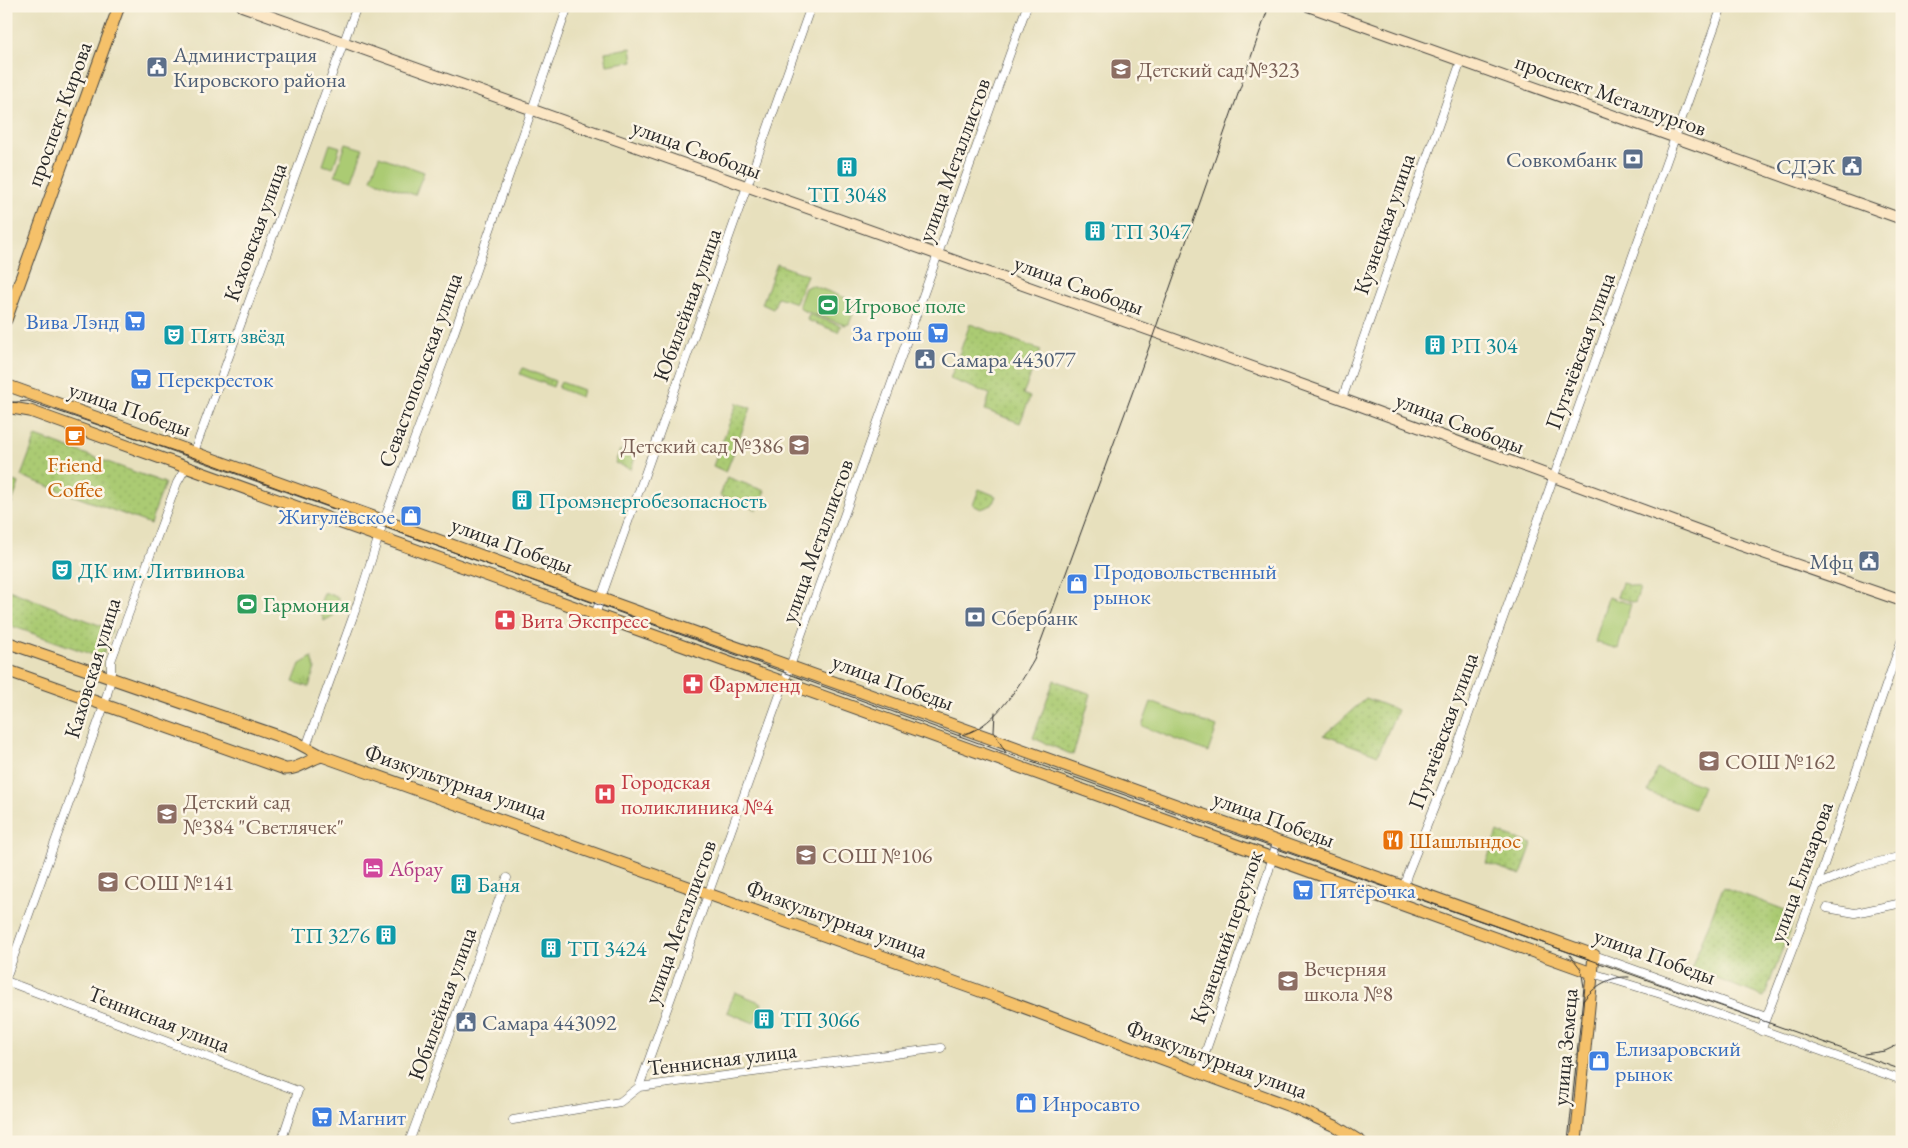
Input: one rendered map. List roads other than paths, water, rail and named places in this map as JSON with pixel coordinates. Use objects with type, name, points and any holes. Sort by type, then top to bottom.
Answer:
[{"type":"main road","name":"проспект Кирова","points":[[6,320],[119,6]]},
{"type":"main road","name":"улица Победы","points":[[6,385],[1594,955]]},
{"type":"main road","name":"улица Победы","points":[[6,407],[30,411],[1592,973]]},
{"type":"main road","name":"Каховская улица","points":[[186,467],[194,452]]},
{"type":"main road","name":"Физкультурная улица","points":[[6,642],[111,679],[177,699],[301,744],[322,756],[709,894],[1295,1108],[1335,1126],[1361,1142]]},
{"type":"main road","points":[[6,670],[285,769],[296,768],[322,756]]},
{"type":"main road","points":[[300,765],[303,754],[301,744]]},
{"type":"main road","name":"улица Земеца","points":[[1576,1142],[1594,955]]},
{"type":"street","name":"улица Свободы","points":[[242,6],[1342,399],[1553,478],[1902,601]]},
{"type":"street","name":"Каховская улица","points":[[194,452],[357,6]]},
{"type":"street","name":"Севастопольская улица","points":[[301,744],[355,611],[388,508],[453,336],[568,6]]},
{"type":"street","name":"Юбилейная улица","points":[[595,615],[811,6]]},
{"type":"street","name":"улица Металлистов","points":[[639,1087],[1027,6]]},
{"type":"street","name":"проспект Металлургов","points":[[1308,6],[1902,219]]},
{"type":"street","name":"Пугачёвская улица","points":[[1400,904],[1722,6]]},
{"type":"street","name":"Кузнецкая улица","points":[[1342,399],[1461,61]]},
{"type":"street","name":"Каховская улица","points":[[6,978],[104,706],[111,679],[111,661],[177,483],[186,467]]},
{"type":"street","name":"улица Елизарова","points":[[1761,1031],[1817,884],[1902,639]]},
{"type":"street","name":"Кузнецкий переулок","points":[[1198,1073],[1273,858],[1277,841]]},
{"type":"street","points":[[1817,884],[1859,867],[1902,856]]},
{"type":"street","name":"Юбилейная улица","points":[[409,1142],[507,878]]},
{"type":"street","points":[[1826,908],[1855,913],[1902,903]]},
{"type":"street","name":"улица Победы","points":[[1594,955],[1766,1017]]},
{"type":"street","name":"улица Победы","points":[[1592,973],[1656,993],[1902,1080]]},
{"type":"street","name":"Теннисная улица","points":[[6,982],[298,1091],[281,1142]]},
{"type":"street","name":"Теннисная улица","points":[[513,1120],[620,1102],[639,1087],[941,1048]]},
{"type":"tram line","points":[[959,735],[971,732],[993,717],[1012,694],[1034,660],[1147,353],[1269,6]]},
{"type":"tram line","points":[[6,403],[28,401],[192,457],[1020,758],[1902,1070]]},
{"type":"tram line","points":[[995,712],[994,732],[1006,753]]},
{"type":"tram line","points":[[1568,1142],[1584,987],[1581,969],[1570,955]]},
{"type":"tram line","points":[[1583,1001],[1603,983],[1615,978],[1629,977]]},
{"type":"tram line","points":[[1864,1054],[1885,1051],[1902,1043]]},
{"type":"place","name":"Администрация Кировского района","points":[[157,67]]},
{"type":"place","name":"Детский сад №323","points":[[1121,69]]},
{"type":"place","name":"Совкомбанк","points":[[1633,159]]},
{"type":"place","name":"СДЭК","points":[[1852,166]]},
{"type":"place","name":"ТП 3048","points":[[847,167]]},
{"type":"place","name":"ТП 3047","points":[[1095,231]]},
{"type":"place","name":"Игровое поле","points":[[828,305]]},
{"type":"place","name":"Вива Лэнд","points":[[135,321]]},
{"type":"place","name":"За грош","points":[[938,333]]},
{"type":"place","name":"Пять звёзд","points":[[174,335]]},
{"type":"place","name":"РП 304","points":[[1435,345]]},
{"type":"place","name":"Самара 443077","points":[[925,359]]},
{"type":"place","name":"Перекресток","points":[[141,379]]},
{"type":"place","name":"Friend Coffee","points":[[75,436]]},
{"type":"place","name":"Детский сад №386","points":[[799,445]]},
{"type":"place","name":"Промэнергобезопасность","points":[[522,500]]},
{"type":"place","name":"Жигулёвское","points":[[411,516]]},
{"type":"place","name":"Мфц","points":[[1869,561]]},
{"type":"place","name":"ДК им. Литвинова","points":[[62,570]]},
{"type":"place","name":"Продовольственный рынок","points":[[1077,584]]},
{"type":"place","name":"Гармония","points":[[247,604]]},
{"type":"place","name":"Сбербанк","points":[[975,617]]},
{"type":"place","name":"Вита Экспресс","points":[[505,620]]},
{"type":"place","name":"Фармленд","points":[[693,684]]},
{"type":"place","name":"СОШ №162","points":[[1709,761]]},
{"type":"place","name":"Городская поликлиника №4","points":[[605,794]]},
{"type":"place","name":"Детский сад №384 \"Светлячек\"","points":[[167,814]]},
{"type":"place","name":"Шашлындос","points":[[1393,840]]},
{"type":"place","name":"СОШ №106","points":[[806,855]]},
{"type":"place","name":"Абрау","points":[[373,868]]},
{"type":"place","name":"СОШ №141","points":[[108,882]]},
{"type":"place","name":"Баня","points":[[461,884]]},
{"type":"place","name":"Пятёрочка","points":[[1303,890]]},
{"type":"place","name":"ТП 3276","points":[[386,935]]},
{"type":"place","name":"ТП 3424","points":[[551,948]]},
{"type":"place","name":"Вечерняя школа №8","points":[[1288,981]]},
{"type":"place","name":"ТП 3066","points":[[764,1019]]},
{"type":"place","name":"Самара 443092","points":[[466,1022]]},
{"type":"place","name":"Елизаровский рынок","points":[[1599,1061]]},
{"type":"place","name":"Инросавто","points":[[1026,1103]]},
{"type":"place","name":"Магнит","points":[[322,1117]]}]
